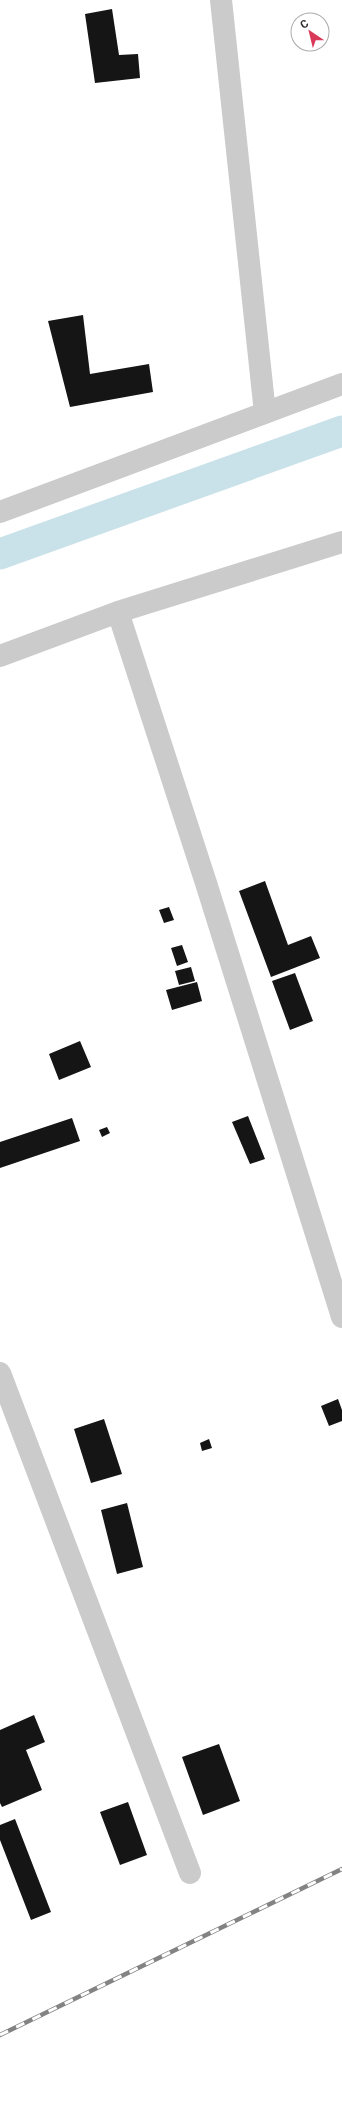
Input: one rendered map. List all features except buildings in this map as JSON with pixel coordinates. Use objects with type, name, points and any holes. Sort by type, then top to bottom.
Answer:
[{"type":"street","points":[[221,0],[264,413]]},
{"type":"street","points":[[0,512],[342,384]]},
{"type":"street","points":[[0,656],[118,612],[342,542]]},
{"type":"street","points":[[118,612],[206,883],[342,1317]]},
{"type":"street","points":[[0,1373],[190,1873]]},
{"type":"waterway","points":[[0,554],[342,431]]},
{"type":"railway","points":[[0,2035],[342,1869]]}]
